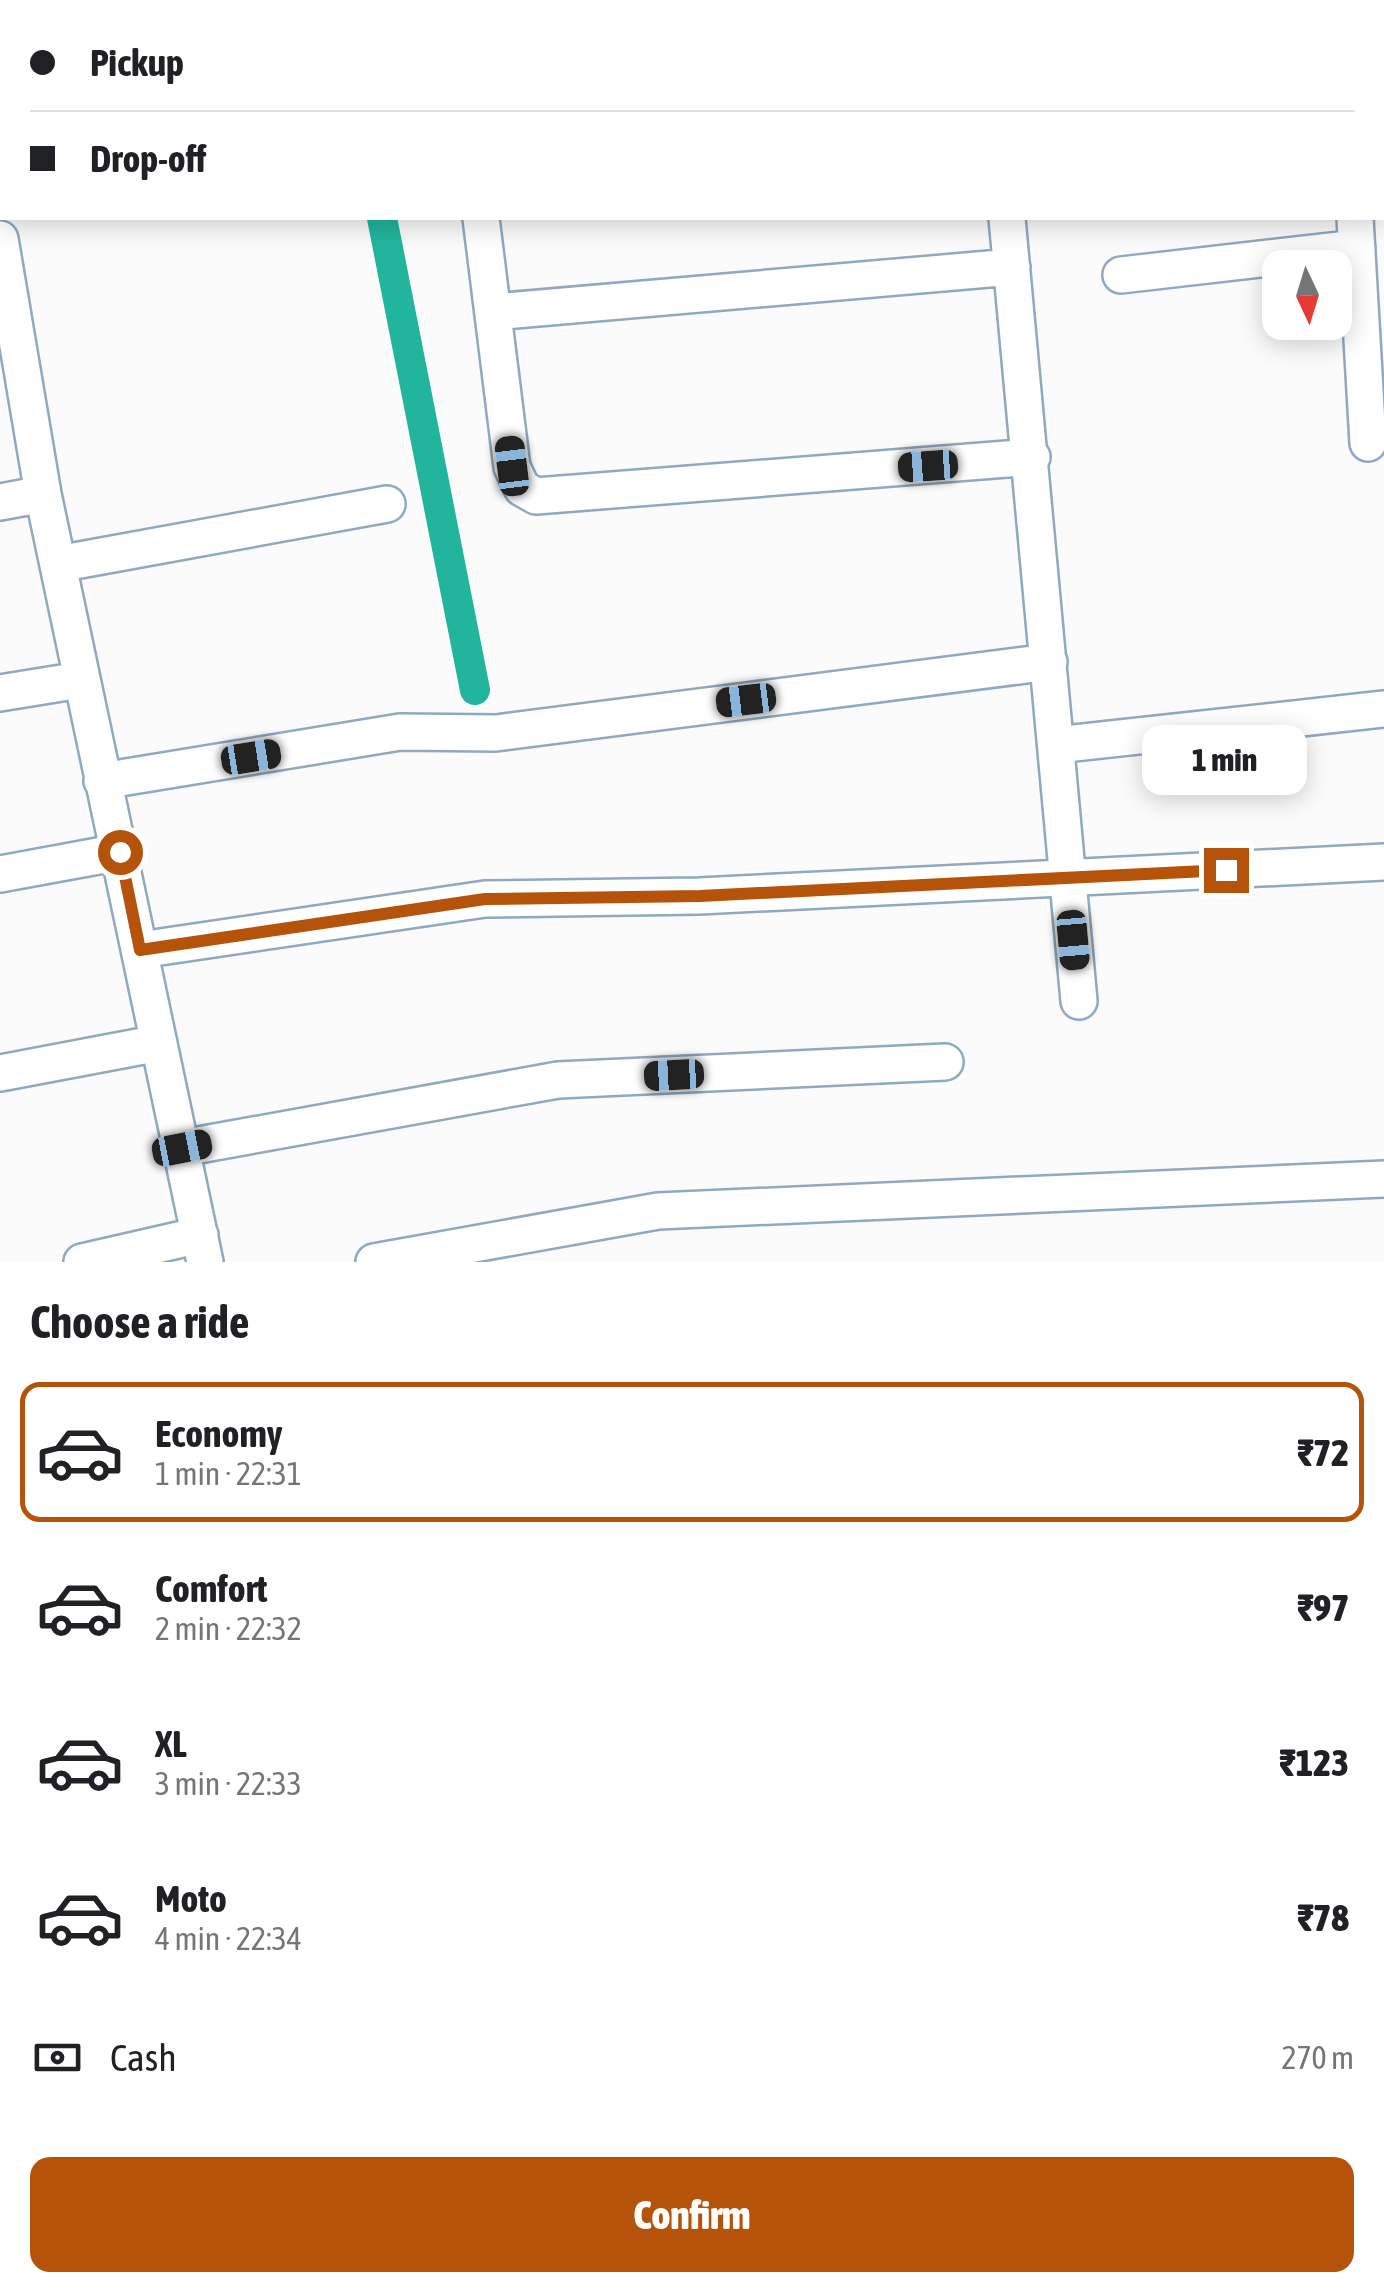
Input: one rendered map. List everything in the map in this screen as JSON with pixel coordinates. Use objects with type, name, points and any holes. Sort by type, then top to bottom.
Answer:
[{"type":"street","points":[[482,220],[512,466],[522,488],[536,496],[1032,457]]},
{"type":"street","points":[[1007,220],[1079,1001]]},
{"type":"street","points":[[1121,274],[1356,233],[1368,442]]},
{"type":"street","points":[[0,240],[6,309],[80,680],[202,1248],[82,1262]]},
{"type":"street","points":[[493,312],[1012,267]]},
{"type":"street","points":[[0,502],[43,494]]},
{"type":"street","points":[[58,564],[387,504]]},
{"type":"street","points":[[102,781],[400,732],[496,732],[1050,662]]},
{"type":"street","points":[[0,693],[80,680]]},
{"type":"street","points":[[1056,745],[1384,709]]},
{"type":"street","points":[[0,874],[120,852]]},
{"type":"street","points":[[140,950],[485,899],[700,896],[1384,862]]},
{"type":"street","points":[[0,1073],[159,1043]]},
{"type":"street","points":[[182,1148],[558,1080],[945,1062]]},
{"type":"street","points":[[374,1262],[578,1224],[725,1206],[1384,1179]]},
{"type":"waterway","points":[[382,220],[475,690]]},
{"type":"route","points":[[120,852],[140,950],[485,899],[700,896],[1226,870]]}]
